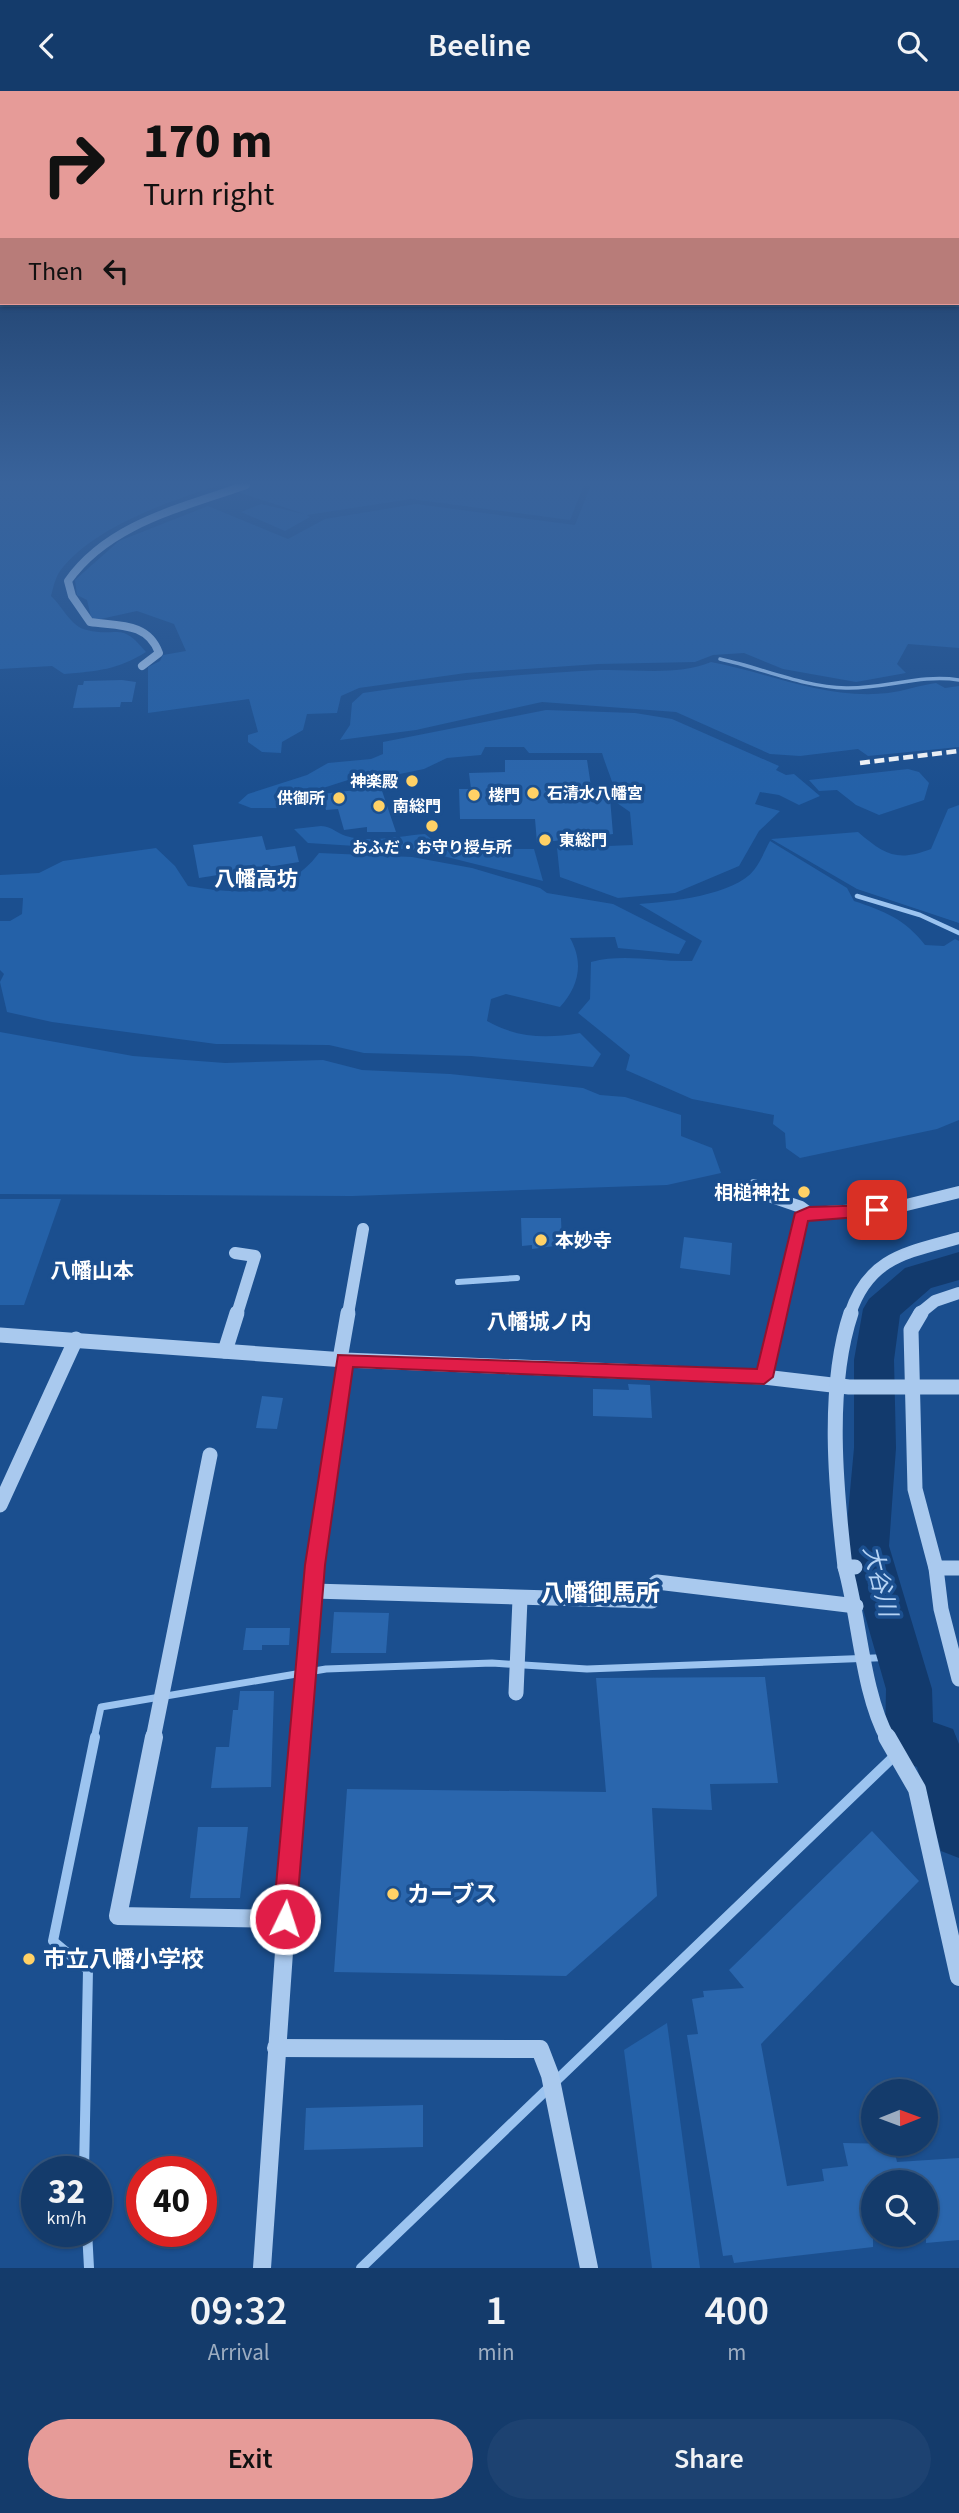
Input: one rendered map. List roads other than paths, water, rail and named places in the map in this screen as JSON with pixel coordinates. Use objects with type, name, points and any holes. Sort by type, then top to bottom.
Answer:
[{"type":"street","points":[[69,587],[72,596],[90,622],[131,626],[152,638],[159,653],[142,666]]},
{"type":"street","points":[[754,1185],[754,1191],[801,1207],[809,1213]]},
{"type":"street","points":[[764,1377],[801,1217],[809,1213],[894,1208],[959,1192]]},
{"type":"street","points":[[262,2268],[304,1675],[342,1360],[363,1229]]},
{"type":"street","points":[[959,1238],[921,1248],[873,1270],[850,1303],[839,1462],[840,1530],[850,1567],[865,1669],[885,1733],[918,1789],[959,1977]]},
{"type":"street","points":[[225,1351],[255,1256],[235,1253]]},
{"type":"street","points":[[959,1293],[940,1298],[918,1313],[911,1330],[910,1387],[915,1489],[936,1568],[941,1609],[959,1679]]},
{"type":"street","points":[[0,1335],[342,1360],[764,1377],[843,1387],[959,1387]]},
{"type":"street","points":[[0,1505],[76,1339]]},
{"type":"street","points":[[210,1455],[118,1916],[285,1919]]},
{"type":"street","points":[[936,1568],[959,1568]]},
{"type":"street","points":[[313,1591],[652,1601],[651,1587],[657,1582],[856,1606]]},
{"type":"street","points":[[516,1693],[515,1666],[520,1598]]},
{"type":"street","points":[[276,2048],[540,2049],[550,2075],[589,2268]]},
{"type":"waterway","points":[[720,659],[830,687],[860,688],[930,679],[959,680]]},
{"type":"waterway","points":[[857,896],[920,915],[959,933]]},
{"type":"waterway","name":"大谷川","points":[[959,1266],[918,1278],[882,1309],[874,1360],[875,1448],[867,1546],[909,1689],[909,1742],[936,1746],[959,1833]]},
{"type":"waterway","points":[[458,1282],[517,1278]]},
{"type":"waterway","points":[[94,1739],[101,1707],[326,1669],[492,1663],[587,1669],[900,1657]]},
{"type":"waterway","points":[[84,2156],[88,1970],[53,1941],[95,1737]]},
{"type":"waterway","points":[[361,2268],[909,1742]]},
{"type":"waterway","points":[[88,2247],[89,2268]]},
{"type":"railway","points":[[860,763],[959,751]]},
{"type":"place","name":"神楽殿","points":[[412,781]]},
{"type":"place","name":"石清水八幡宮","points":[[533,793]]},
{"type":"place","name":"楼門","points":[[474,795]]},
{"type":"place","name":"供御所","points":[[339,798]]},
{"type":"place","name":"南総門","points":[[379,806]]},
{"type":"place","name":"おふだ・お守り授与所","points":[[432,826]]},
{"type":"place","name":"東総門","points":[[545,840]]},
{"type":"place","name":"相槌神社","points":[[804,1192]]},
{"type":"place","name":"本妙寺","points":[[541,1240]]},
{"type":"place","name":"カーブス","points":[[393,1894]]},
{"type":"place","name":"市立八幡小学校","points":[[29,1959]]},
{"type":"district","name":"八幡高坊","points":[[256,879]]},
{"type":"district","name":"八幡山本","points":[[92,1271]]},
{"type":"district","name":"八幡城ノ内","points":[[539,1322]]},
{"type":"district","name":"八幡御馬所","points":[[600,1593]]}]
